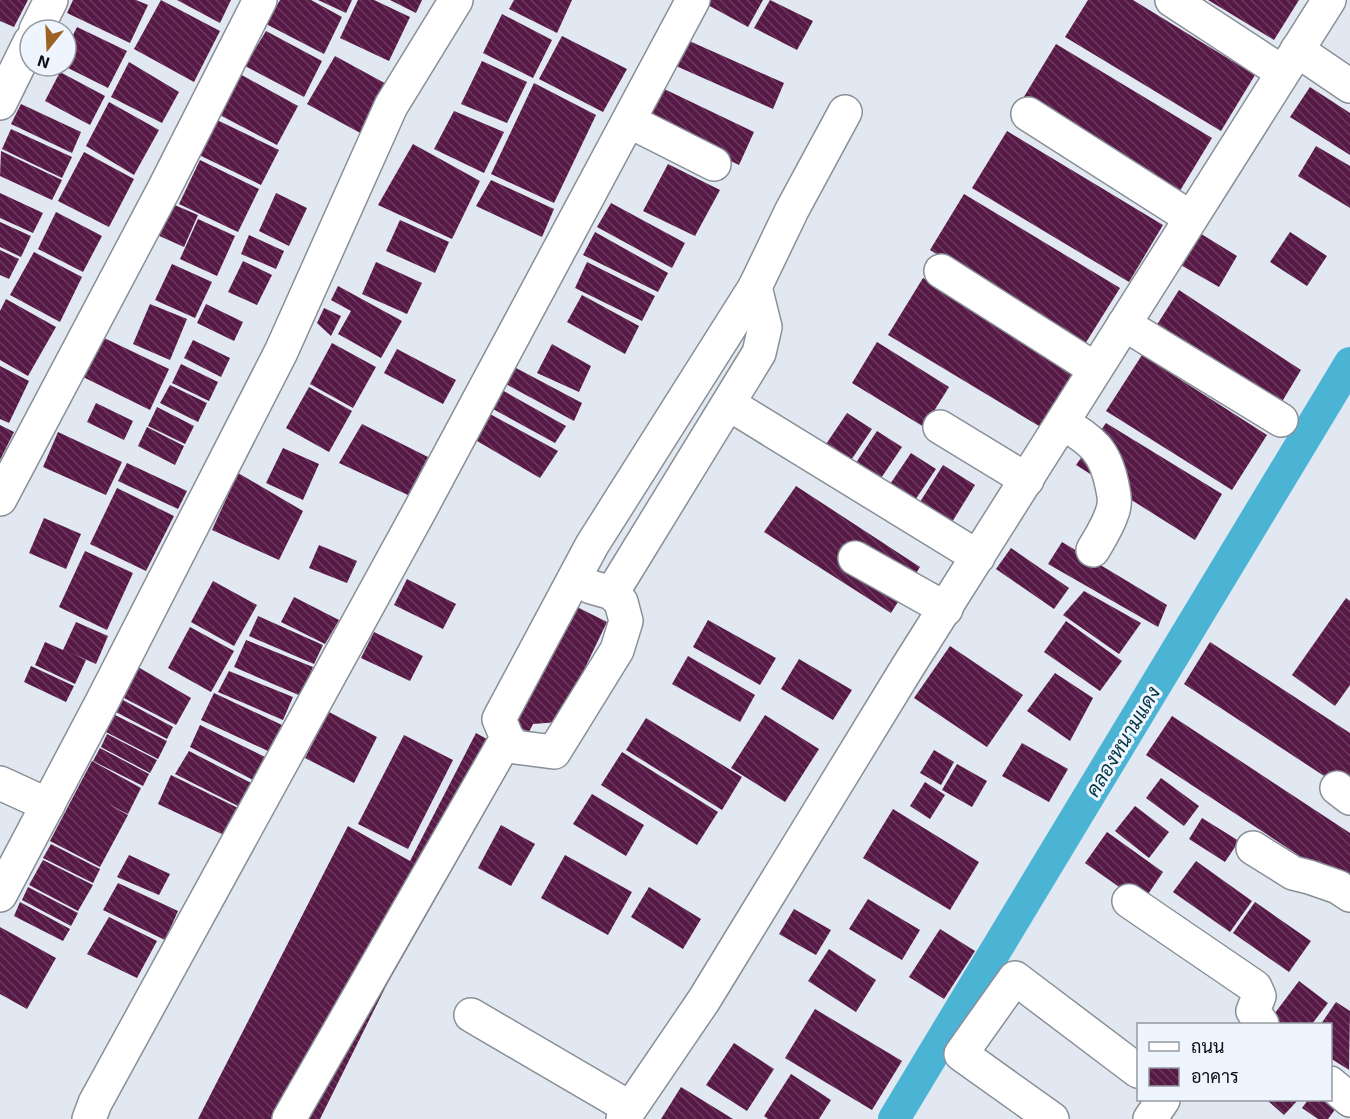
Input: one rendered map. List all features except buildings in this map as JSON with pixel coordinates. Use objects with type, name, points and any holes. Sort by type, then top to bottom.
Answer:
[{"type":"street","points":[[42,18],[51,0]]},
{"type":"street","points":[[0,499],[164,189],[260,0]]},
{"type":"street","points":[[0,895],[281,352],[391,106],[456,0]]},
{"type":"street","points":[[88,1119],[630,121],[693,0]]},
{"type":"street","points":[[1172,0],[1289,61],[1350,86]]},
{"type":"street","points":[[471,1015],[627,1113],[704,1000],[907,668],[1329,0]]},
{"type":"street","points":[[0,103],[18,66]]},
{"type":"street","points":[[566,592],[593,587],[612,593],[621,602],[626,621],[617,650],[554,752],[515,747],[507,738],[499,719],[566,592],[592,544],[754,287],[792,210],[845,112]]},
{"type":"street","points":[[1028,114],[1191,218]]},
{"type":"street","points":[[630,121],[714,164]]},
{"type":"street","points":[[941,271],[1095,369]]},
{"type":"street","points":[[612,593],[759,353],[765,327],[754,287]]},
{"type":"street","points":[[1124,324],[1281,420]]},
{"type":"street","points":[[729,404],[978,557]]},
{"type":"street","points":[[1063,423],[1083,435],[1103,456],[1111,478],[1115,499],[1113,512],[1093,550]]},
{"type":"street","points":[[940,427],[1027,480]]},
{"type":"street","points":[[855,558],[946,609]]},
{"type":"street","points":[[289,1119],[507,738]]},
{"type":"street","points":[[0,783],[48,805]]},
{"type":"street","points":[[1253,848],[1293,873],[1338,887],[1350,895]]},
{"type":"street","points":[[1130,901],[1255,987],[1259,996],[1253,1011],[1261,1023]]},
{"type":"street","points":[[1052,1119],[961,1054],[1015,978],[1137,1070]]},
{"type":"street","points":[[1332,1085],[1350,1100]]},
{"type":"street","points":[[1150,1119],[1162,1101]]},
{"type":"street","points":[[1340,1119],[1350,1105]]},
{"type":"waterway","name":"คลองหนามแดง","points":[[894,1119],[1350,363]]}]
